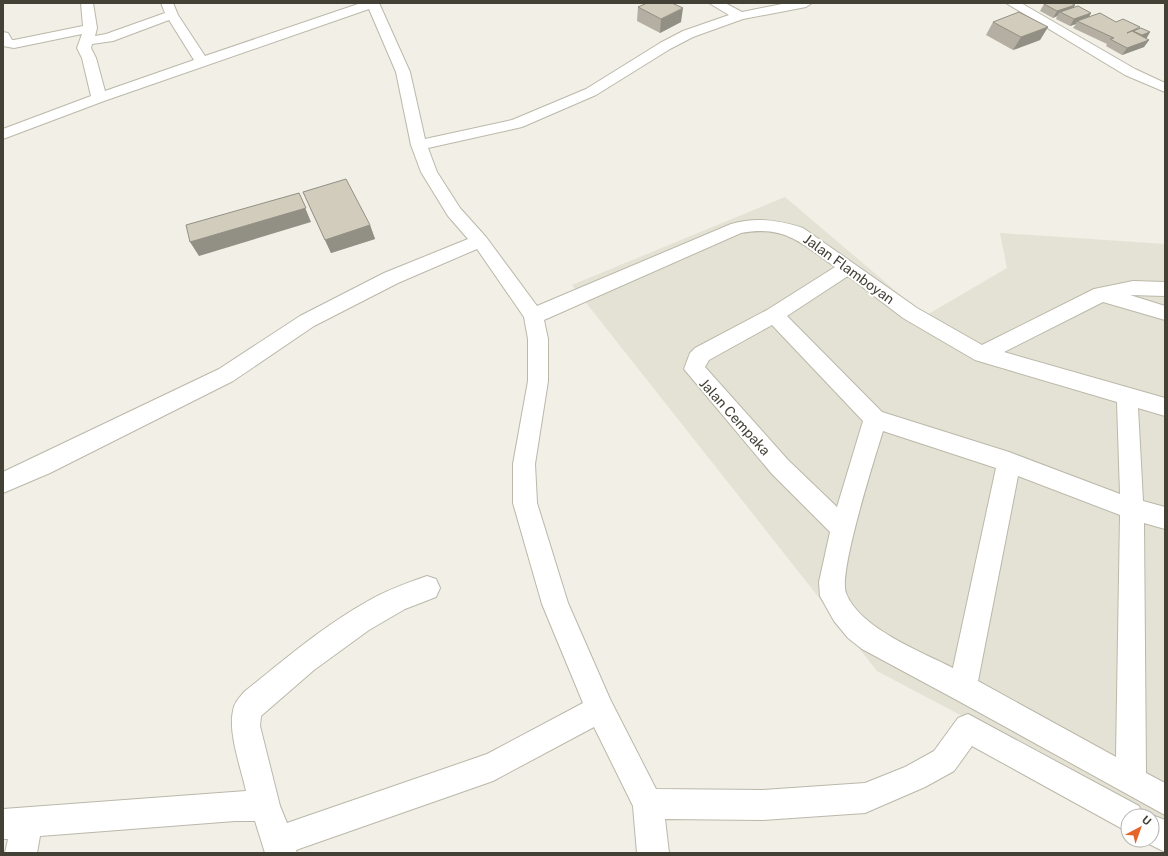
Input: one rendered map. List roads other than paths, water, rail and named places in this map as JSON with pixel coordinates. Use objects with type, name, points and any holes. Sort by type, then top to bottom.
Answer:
[{"type":"street","points":[[87,3],[89,34],[84,48],[89,58],[99,98]]},
{"type":"street","points":[[3,134],[99,98],[372,3],[388,35],[403,72],[419,145],[429,172],[454,212],[480,241],[532,316],[538,339],[538,381],[524,464],[525,503],[554,604],[600,709],[648,804],[653,853]]},
{"type":"street","points":[[716,3],[740,16]]},
{"type":"street","points":[[419,145],[516,124],[591,92],[665,46],[688,34],[740,16],[806,3]]},
{"type":"street","points":[[1012,3],[1130,72],[1165,88]]},
{"type":"street","points":[[3,36],[7,43],[14,44],[89,34],[108,38],[169,9],[202,62]]},
{"type":"street","name":"Jalan Flamboyan","points":[[532,316],[737,228],[753,225],[782,227],[797,232],[848,267],[910,313],[982,354],[1165,407]]},
{"type":"street","points":[[3,483],[42,466],[226,375],[307,321],[353,299],[391,278],[480,241]]},
{"type":"street","name":"Jalan Cempaka","points":[[843,528],[780,467],[694,369],[697,359],[702,354],[774,315],[848,267]]},
{"type":"street","points":[[982,354],[1101,294],[1133,288],[1165,289]]},
{"type":"street","points":[[1101,294],[1165,313]]},
{"type":"street","points":[[774,315],[875,419],[1009,462],[1132,509],[1165,518]]},
{"type":"street","points":[[1127,396],[1132,509],[1131,780]]},
{"type":"street","points":[[875,419],[843,528],[832,582],[833,596],[843,612],[857,629],[871,640],[964,688],[1165,800]]},
{"type":"street","points":[[964,688],[1009,462]]},
{"type":"street","points":[[428,588],[395,600],[327,644],[254,702],[247,710],[246,726],[265,806],[269,821],[280,847],[493,766],[600,709]]},
{"type":"street","points":[[648,804],[763,805],[865,798],[915,777],[944,761],[968,728],[1120,813]]},
{"type":"street","points":[[21,853],[15,823],[235,806],[265,806]]}]
